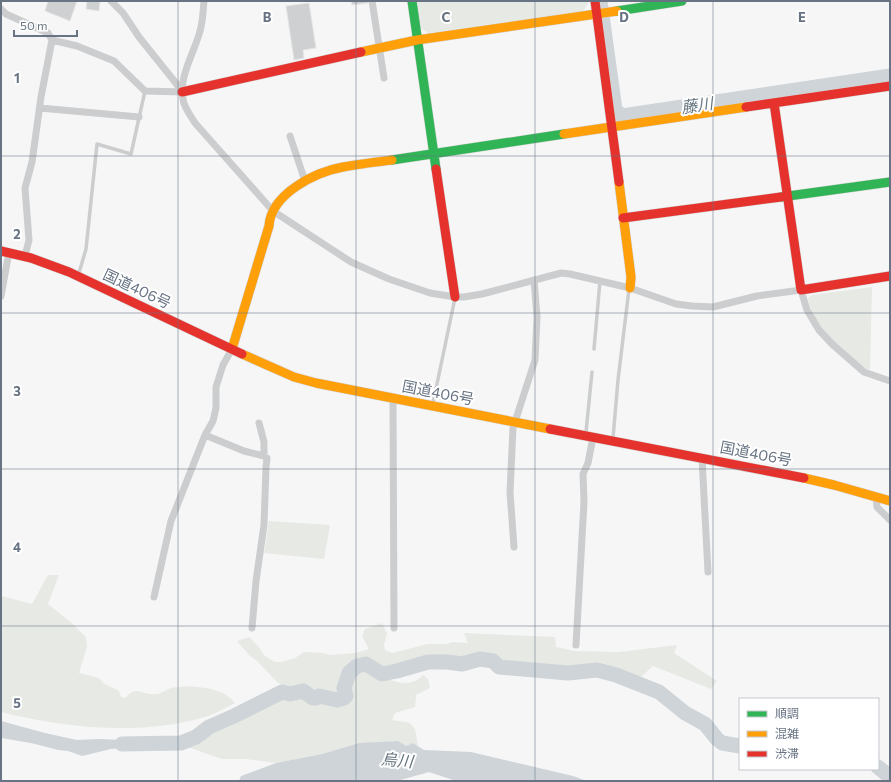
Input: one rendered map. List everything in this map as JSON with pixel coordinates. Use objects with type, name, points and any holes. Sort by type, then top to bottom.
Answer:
[{"type":"main road","points":[[412,1],[455,297]]},
{"type":"main road","points":[[595,1],[631,277],[630,288]]},
{"type":"main road","points":[[182,92],[417,40],[682,1]]},
{"type":"main road","points":[[232,349],[273,211],[287,195],[321,173],[343,167],[434,153],[890,86]]},
{"type":"main road","points":[[774,103],[801,290],[890,276]]},
{"type":"main road","points":[[623,218],[890,182]]},
{"type":"main road","name":"国道406号","points":[[5,251],[25,256],[78,276],[272,368],[316,383],[811,480],[890,501]]},
{"type":"street","points":[[111,1],[123,13],[139,37],[182,92]]},
{"type":"street","points":[[204,1],[203,19],[200,32],[184,79],[182,92],[185,105],[195,124],[273,211],[351,262],[389,279],[430,293],[455,297],[482,294],[561,273],[630,288],[676,304],[692,306],[713,307],[757,296],[801,290],[807,310],[819,330],[832,344],[864,372],[890,381]]},
{"type":"street","points":[[372,1],[384,78]]},
{"type":"street","points":[[1,9],[6,14],[48,33],[52,40],[32,162],[25,188],[29,240],[25,256]]},
{"type":"street","points":[[52,40],[77,46],[114,61],[145,91],[182,92]]},
{"type":"street","points":[[40,108],[139,117]]},
{"type":"street","points":[[290,136],[305,182]]},
{"type":"street","points":[[1,296],[5,251]]},
{"type":"street","points":[[514,547],[510,492],[512,428],[535,360],[537,318],[534,280]]},
{"type":"street","points":[[154,597],[171,521],[205,435],[213,421],[215,414],[216,386],[223,364],[232,349]]},
{"type":"street","points":[[393,399],[394,628]]},
{"type":"street","points":[[252,628],[256,580],[264,525],[267,458],[264,456],[264,442],[259,423]]},
{"type":"street","points":[[205,435],[244,451],[264,456]]},
{"type":"street","points":[[576,645],[584,502],[584,474],[588,463],[589,436]]},
{"type":"street","points":[[702,458],[708,572]]},
{"type":"street","points":[[876,497],[877,507],[890,520]]},
{"type":"lane","points":[[78,276],[86,249],[97,144],[131,154],[145,91]]},
{"type":"lane","points":[[594,350],[600,281]]},
{"type":"lane","points":[[613,441],[618,380],[630,288]]},
{"type":"lane","points":[[432,406],[455,297]]},
{"type":"lane","points":[[589,436],[592,372]]},
{"type":"shaded area","points":[[417,1],[588,1],[588,4],[583,11],[428,33],[421,28]]},
{"type":"shaded area","points":[[872,287],[870,369],[866,369],[839,346],[823,329],[816,320],[808,298],[812,295]]},
{"type":"shaded area","points":[[269,521],[330,525],[324,559],[264,553]]},
{"type":"shaded area","points":[[48,575],[59,575],[48,604],[73,624],[86,637],[87,647],[79,673],[99,678],[106,685],[119,691],[121,697],[125,698],[135,691],[156,694],[171,688],[187,686],[215,690],[223,693],[235,703],[209,716],[180,723],[129,728],[77,726],[26,718],[1,712],[1,596],[32,604]]},
{"type":"shaded area","points":[[382,623],[387,633],[384,645],[385,650],[392,653],[428,644],[446,644],[453,642],[468,643],[464,633],[555,637],[556,647],[574,651],[619,652],[677,645],[674,653],[717,681],[711,689],[653,666],[634,683],[597,670],[568,673],[499,667],[493,661],[480,659],[462,664],[428,662],[382,674],[388,679],[400,683],[413,682],[423,675],[428,679],[430,688],[416,695],[415,707],[395,713],[392,720],[409,723],[412,725],[415,731],[418,746],[413,743],[406,746],[359,743],[322,754],[276,763],[246,759],[222,759],[182,745],[196,739],[210,729],[282,695],[296,694],[299,692],[317,700],[319,698],[331,699],[341,702],[346,699],[346,688],[350,674],[354,671],[348,672],[342,687],[343,697],[340,699],[316,689],[285,686],[278,683],[237,641],[249,637],[265,656],[275,662],[282,662],[295,658],[304,652],[330,655],[355,653],[369,649],[362,636],[365,629]]},
{"type":"water","points":[[1,721],[77,740],[99,739],[145,741],[138,747],[111,749],[82,756],[68,751],[1,738]]},
{"type":"water","name":"烏川","points":[[398,741],[406,746],[413,743],[424,750],[471,752],[573,776],[587,781],[456,781],[429,772],[397,781],[239,781],[241,776],[276,763],[322,754],[359,743]]},
{"type":"building","points":[[48,1],[77,1],[70,21],[45,11]]},
{"type":"building","points":[[87,1],[100,1],[99,11],[86,9]]},
{"type":"building","points":[[351,1],[368,1],[368,3],[352,5]]},
{"type":"building","points":[[309,3],[316,48],[303,50],[304,58],[294,60],[286,6]]},
{"type":"waterway","name":"藤川","points":[[600,1],[615,110],[622,116],[890,76]]},
{"type":"waterway","points":[[122,744],[181,743],[196,737],[209,727],[282,692],[290,694],[303,691],[313,698],[319,696],[337,700],[344,698],[346,696],[344,688],[349,673],[357,666],[366,664],[382,674],[428,662],[462,664],[480,659],[493,661],[499,667],[568,673],[597,670],[616,675],[659,692],[685,713],[705,724],[722,743],[739,746]]},
{"type":"waterway","points":[[879,768],[890,777]]},
{"type":"traffic: fast","points":[[412,1],[436,169]]},
{"type":"traffic: fast","points":[[617,11],[682,1]]},
{"type":"traffic: fast","points":[[392,160],[564,134]]},
{"type":"traffic: fast","points":[[781,197],[890,182]]},
{"type":"traffic: slow","points":[[361,52],[417,40],[617,11]]},
{"type":"traffic: slow","points":[[564,134],[746,107]]},
{"type":"traffic: slow","points":[[232,349],[272,214],[277,204],[296,186],[320,174],[343,167],[392,160]]},
{"type":"traffic: slow","points":[[619,182],[631,277],[630,288]]},
{"type":"traffic: slow","points":[[242,354],[294,377],[316,383],[550,429]]},
{"type":"traffic: slow","points":[[804,478],[890,501]]},
{"type":"traffic: jam","points":[[595,1],[619,182]]},
{"type":"traffic: jam","points":[[182,92],[361,52]]},
{"type":"traffic: jam","points":[[746,107],[890,86]]},
{"type":"traffic: jam","points":[[774,103],[801,290],[890,276]]},
{"type":"traffic: jam","points":[[436,169],[455,297]]},
{"type":"traffic: jam","points":[[623,218],[781,197]]},
{"type":"traffic: jam","points":[[1,251],[31,258],[69,272],[242,354]]},
{"type":"traffic: jam","points":[[550,429],[804,478]]}]
